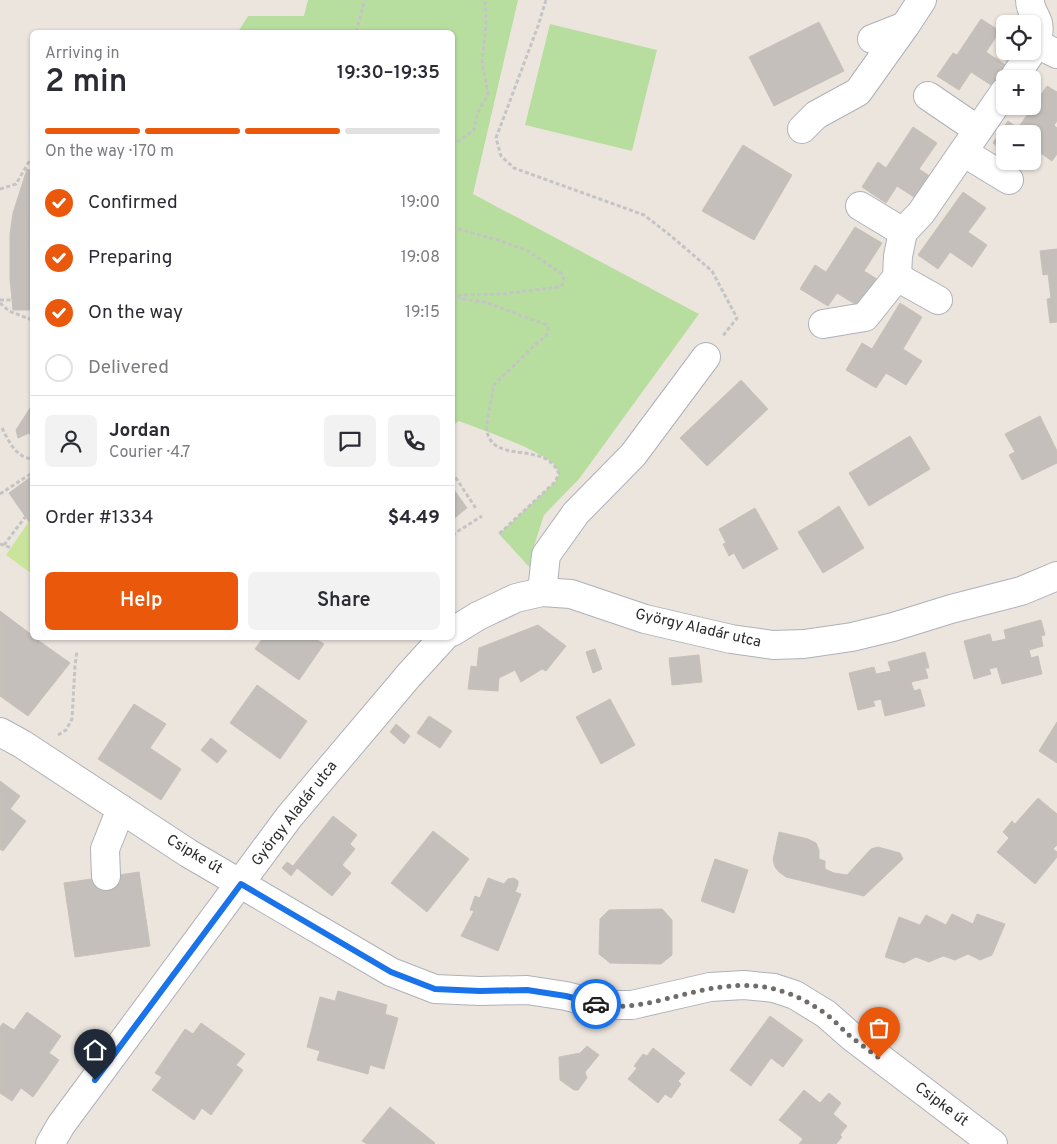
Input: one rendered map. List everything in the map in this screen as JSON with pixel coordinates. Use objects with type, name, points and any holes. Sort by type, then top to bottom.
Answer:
[{"type":"street","points":[[802,129],[816,114],[858,92],[922,0]]},
{"type":"street","points":[[1026,2],[1033,15]]},
{"type":"street","points":[[872,38],[905,26]]},
{"type":"street","points":[[1021,70],[1031,60]]},
{"type":"street","points":[[928,96],[1008,180]]},
{"type":"street","points":[[823,324],[865,317],[897,277],[898,256],[903,232],[921,213],[996,103]]},
{"type":"street","points":[[860,206],[903,232]]},
{"type":"street","points":[[897,277],[938,300]]},
{"type":"street","points":[[542,592],[546,555],[576,513],[633,455],[706,357]]},
{"type":"street","name":"György Aladár utca","points":[[455,630],[478,616],[516,598],[542,592],[571,594],[645,619],[731,639],[773,645],[796,644],[852,637],[893,627],[1020,591],[1057,576]]},
{"type":"street","name":"György Aladár utca","points":[[50,1144],[67,1118],[289,817],[410,674],[442,640]]},
{"type":"street","name":"Csipke út","points":[[0,732],[22,744],[188,853],[391,972],[435,989],[480,991],[527,990],[566,996],[601,1005],[632,1005],[710,987],[744,984],[781,990],[795,995],[826,1014],[851,1036],[993,1144]]},
{"type":"street","points":[[106,876],[104,849],[121,809]]},
{"type":"path","points":[[357,30],[365,0]]},
{"type":"path","points":[[455,144],[474,130],[477,114],[488,94],[488,85],[482,62],[486,25],[485,0]]},
{"type":"path","points":[[546,0],[496,138],[501,156],[514,168],[644,215],[712,271],[736,318]]},
{"type":"path","points":[[0,188],[16,184],[30,160]]},
{"type":"path","points":[[455,228],[528,251],[561,273],[564,279],[562,286],[559,287],[501,294],[459,295],[460,299],[485,302],[547,325],[549,328],[547,336],[539,341],[493,386],[493,396],[486,431],[497,446],[511,452],[546,458],[556,466],[559,474],[555,482],[499,534]]},
{"type":"path","points":[[0,301],[12,300]]},
{"type":"path","points":[[0,301],[9,311],[30,319]]},
{"type":"path","points":[[2,428],[10,444],[24,458],[30,459]]},
{"type":"path","points":[[0,494],[30,474]]},
{"type":"path","points":[[455,477],[477,510]]},
{"type":"path","points":[[12,548],[2,544],[30,510]]},
{"type":"path","points":[[455,533],[482,516]]},
{"type":"path","points":[[58,735],[66,730],[72,719],[77,651]]},
{"type":"green space","points":[[308,0],[518,0],[473,194],[699,314],[579,479],[544,515],[531,555],[531,569],[499,534],[555,482],[559,474],[556,467],[539,454],[511,441],[459,421],[455,424],[455,30],[239,30],[248,16],[304,16]]},
{"type":"green space","points":[[550,24],[657,50],[632,151],[525,125]]},
{"type":"green space","points":[[30,520],[30,573],[6,555]]},
{"type":"building","points":[[981,19],[996,28],[996,37],[986,52],[1007,66],[1005,70],[996,70],[996,84],[994,87],[971,72],[959,90],[937,76],[953,53],[957,55]]},
{"type":"building","points":[[819,22],[844,71],[774,106],[749,57]]},
{"type":"building","points":[[1047,86],[1057,92],[1057,121],[1054,125],[1057,128],[1057,154],[1052,161],[1041,153],[1041,125],[1020,125],[1027,115],[1041,115],[1041,95]]},
{"type":"building","points":[[1008,121],[1014,125],[1005,125]]},
{"type":"building","points":[[913,127],[937,143],[919,169],[934,179],[920,201],[897,186],[886,203],[862,187],[878,162],[886,168]]},
{"type":"building","points":[[743,145],[792,175],[754,240],[702,211]]},
{"type":"building","points":[[27,169],[30,170],[30,310],[13,310],[10,279],[10,234],[13,213]]},
{"type":"building","points":[[963,192],[986,208],[968,232],[987,245],[972,267],[950,252],[938,269],[918,255]]},
{"type":"building","points":[[855,227],[882,243],[864,271],[880,281],[863,309],[837,293],[828,306],[800,289],[815,265],[826,272]]},
{"type":"building","points":[[1057,249],[1057,322],[1050,323],[1047,299],[1051,298],[1048,274],[1043,275],[1040,251]]},
{"type":"building","points":[[900,303],[922,317],[903,349],[922,361],[906,385],[886,373],[876,388],[846,370],[862,343],[872,349]]},
{"type":"building","points":[[741,380],[768,409],[707,466],[680,438]]},
{"type":"building","points":[[30,408],[30,435],[29,433],[18,438],[16,430]]},
{"type":"building","points":[[1040,416],[1057,451],[1057,463],[1022,480],[1009,455],[1015,452],[1005,434]]},
{"type":"building","points":[[910,436],[930,469],[869,506],[849,473]]},
{"type":"building","points":[[30,477],[30,521],[29,522],[9,493]]},
{"type":"building","points":[[455,491],[467,508],[455,518]]},
{"type":"building","points":[[839,506],[864,548],[843,561],[818,520]]},
{"type":"building","points":[[755,508],[778,549],[743,569],[734,553],[729,556],[723,544],[726,543],[719,529]]},
{"type":"building","points":[[818,520],[843,561],[823,573],[798,532]]},
{"type":"building","points":[[0,611],[30,634],[30,640],[38,640],[70,663],[28,716],[0,696]]},
{"type":"building","points":[[1041,620],[1045,635],[1041,636],[1043,646],[1029,650],[1031,658],[1038,656],[1042,674],[1002,684],[997,667],[989,669],[991,674],[974,679],[964,641],[990,634],[992,642],[1006,639],[1004,630]]},
{"type":"building","points":[[538,625],[566,646],[546,671],[542,669],[521,682],[515,670],[499,678],[498,691],[468,689],[471,666],[477,667],[479,648]]},
{"type":"building","points":[[262,640],[317,640],[324,644],[299,680],[255,649]]},
{"type":"building","points":[[595,649],[602,669],[593,673],[586,652]]},
{"type":"building","points":[[925,652],[929,668],[925,668],[928,678],[911,682],[914,691],[920,689],[925,706],[885,716],[881,699],[873,701],[875,706],[858,710],[849,673],[874,667],[876,674],[891,671],[888,662]]},
{"type":"building","points":[[699,655],[702,682],[672,685],[669,658]]},
{"type":"building","points":[[257,685],[307,721],[280,759],[230,723]]},
{"type":"building","points":[[610,699],[635,745],[601,764],[576,717]]},
{"type":"building","points":[[134,704],[166,724],[150,748],[181,769],[161,800],[98,759]]},
{"type":"building","points":[[429,716],[452,731],[440,748],[417,733]]},
{"type":"building","points":[[1057,722],[1057,763],[1039,751]]},
{"type":"building","points":[[396,724],[410,736],[404,744],[390,732]]},
{"type":"building","points":[[211,738],[227,751],[217,763],[201,750]]},
{"type":"building","points":[[0,781],[20,796],[10,809],[26,821],[3,851],[0,849]]},
{"type":"building","points":[[1038,798],[1057,814],[1057,845],[1053,849],[1057,852],[1057,857],[1035,884],[997,852],[1009,838],[1003,832],[1012,821],[1015,824]]},
{"type":"building","points":[[333,816],[357,835],[350,844],[355,849],[342,865],[351,873],[332,896],[297,868],[291,876],[282,868],[287,862],[293,866]]},
{"type":"building","points":[[433,831],[469,859],[427,912],[391,883]]},
{"type":"building","points":[[779,832],[808,839],[816,843],[819,850],[819,859],[825,861],[825,869],[834,873],[847,875],[871,849],[878,847],[900,853],[903,859],[864,896],[786,877],[779,872],[773,860]]},
{"type":"building","points":[[715,859],[748,870],[734,913],[701,901]]},
{"type":"building","points":[[139,872],[150,946],[75,957],[64,883]]},
{"type":"building","points":[[488,878],[504,884],[508,879],[514,878],[518,881],[515,892],[521,894],[498,951],[461,936],[474,911],[470,910],[475,896],[480,898]]},
{"type":"building","points":[[662,909],[672,920],[672,955],[661,964],[610,963],[599,954],[600,919],[609,910]]},
{"type":"building","points":[[952,914],[973,924],[977,914],[1005,924],[992,955],[980,960],[968,954],[955,960],[943,956],[929,962],[916,957],[904,963],[885,957],[899,917],[920,925],[926,915],[946,925]]},
{"type":"building","points":[[338,991],[387,1005],[385,1014],[398,1018],[384,1069],[370,1065],[368,1074],[317,1060],[320,1051],[307,1047],[320,997],[335,1001]]},
{"type":"building","points":[[27,1012],[61,1036],[49,1053],[59,1060],[33,1097],[21,1088],[12,1101],[0,1093],[0,1027],[3,1023],[14,1030]]},
{"type":"building","points":[[770,1016],[803,1040],[783,1067],[771,1058],[751,1086],[730,1070]]},
{"type":"building","points":[[201,1023],[245,1054],[236,1065],[243,1070],[211,1115],[202,1108],[194,1120],[152,1090],[162,1077],[155,1073],[185,1029],[193,1034]]},
{"type":"building","points":[[587,1046],[599,1055],[585,1072],[587,1078],[578,1090],[574,1090],[560,1080],[559,1057],[580,1053]]},
{"type":"building","points":[[653,1048],[685,1073],[678,1081],[681,1084],[671,1098],[665,1094],[658,1103],[628,1079],[637,1068],[634,1066],[643,1054],[647,1056]]},
{"type":"building","points":[[804,1090],[820,1103],[829,1093],[841,1103],[833,1114],[847,1126],[836,1144],[799,1144],[803,1139],[779,1120]]},
{"type":"building","points":[[390,1107],[435,1143],[367,1144],[362,1141]]},
{"type":"way so far","points":[[596,1004],[632,1005],[674,997],[710,987],[744,984],[774,988],[795,995],[826,1014],[879,1058]]},
{"type":"route","points":[[95,1080],[241,884],[391,972],[435,989],[480,991],[527,990],[566,996],[596,1004]]}]
